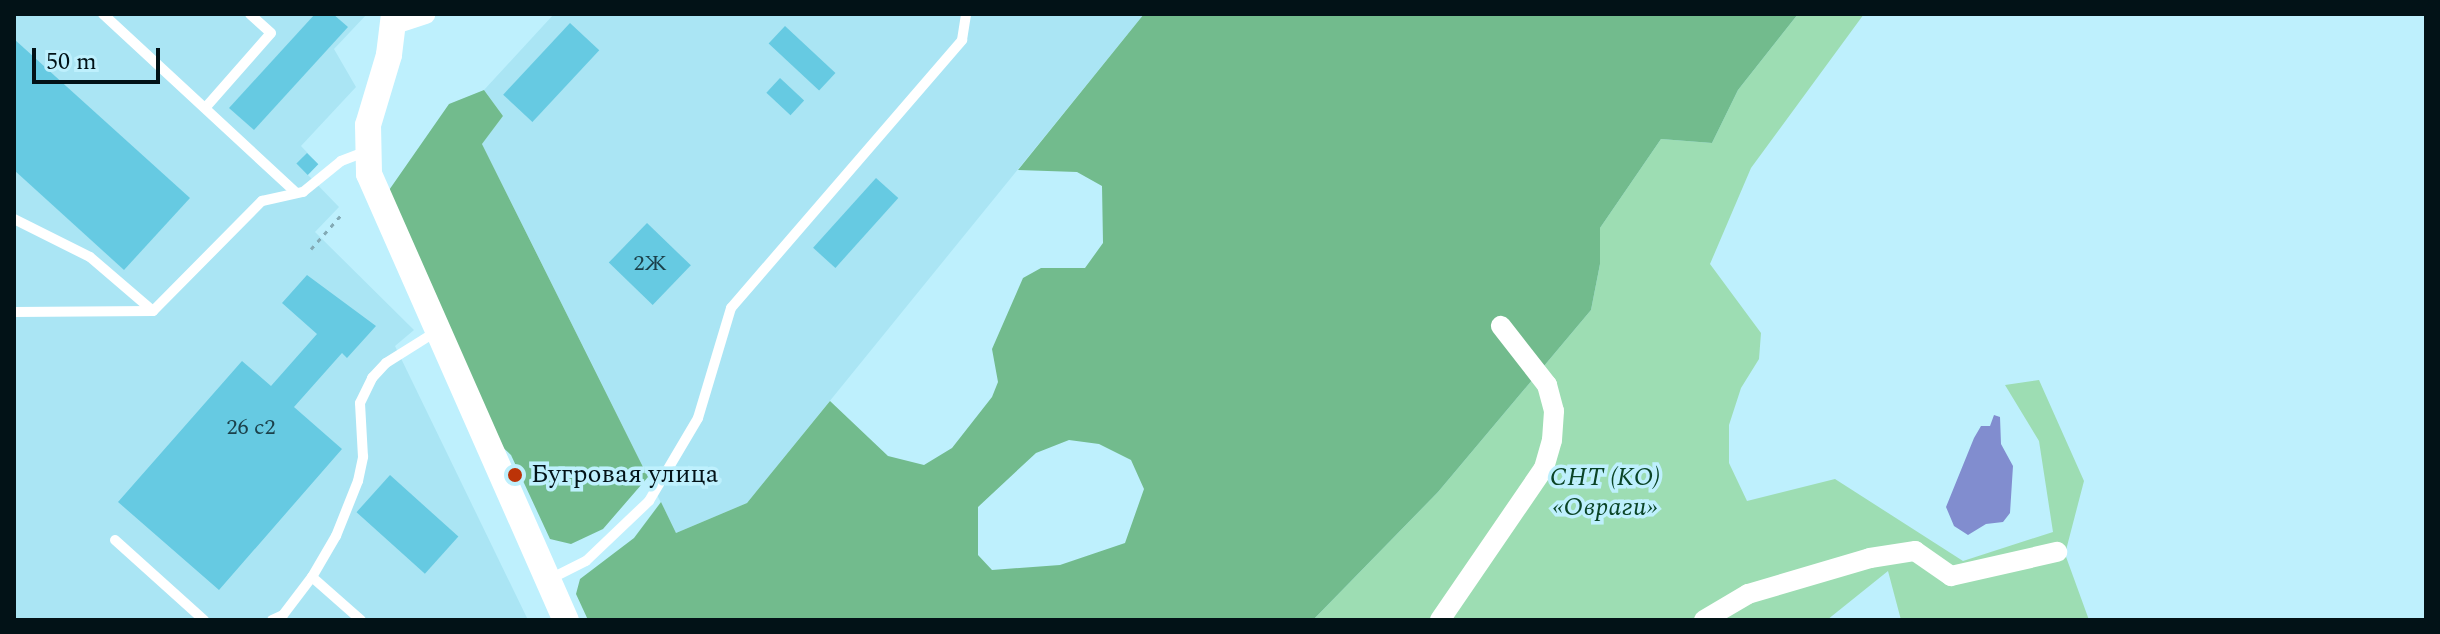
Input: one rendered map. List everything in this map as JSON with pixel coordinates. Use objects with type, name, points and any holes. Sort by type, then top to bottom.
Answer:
[{"type":"street","points":[[425,14],[394,19],[373,101],[367,151],[369,174],[395,240],[566,620]]},
{"type":"street","points":[[1440,620],[1544,468],[1552,440],[1554,411],[1547,385],[1501,326]]},
{"type":"street","points":[[1704,620],[1748,594],[1870,558],[1915,551],[1951,576],[2057,552]]},
{"type":"lane","points":[[103,14],[296,193]]},
{"type":"lane","points":[[206,107],[271,33],[250,14]]},
{"type":"lane","points":[[548,580],[586,561],[649,501],[698,418],[731,308],[962,40],[966,14]]},
{"type":"lane","points":[[14,312],[153,311],[262,201],[296,193],[341,161],[367,151]]},
{"type":"lane","points":[[14,219],[90,257],[153,311]]},
{"type":"lane","points":[[272,620],[283,615],[312,577],[336,536],[358,481],[363,457],[360,403],[372,378],[386,363],[437,331]]},
{"type":"lane","points":[[115,540],[204,620]]},
{"type":"lane","points":[[312,577],[361,620]]},
{"type":"path","points":[[311,249],[343,213]]},
{"type":"shaded area","points":[[14,14],[367,14],[334,49],[356,87],[301,146],[318,164],[308,175],[339,207],[315,232],[414,330],[395,346],[528,620],[14,620]]},
{"type":"shaded area","points":[[554,14],[1144,14],[747,503],[676,533],[482,144],[503,116],[484,90]]},
{"type":"green space","points":[[1144,14],[1798,14],[1738,90],[1712,143],[1661,139],[1600,228],[1600,264],[1591,310],[1438,492],[1313,620],[588,620],[576,594],[580,579],[634,538],[661,502],[676,533],[747,503],[830,401],[888,456],[924,465],[952,448],[992,397],[998,382],[992,349],[1023,278],[1041,268],[1085,268],[1103,243],[1102,186],[1077,172],[1018,170]],"holes":[[[1069,440],[1099,444],[1131,460],[1144,489],[1125,543],[1060,565],[992,570],[978,555],[978,507],[1036,453]]]},
{"type":"green space","name":"СНТ (КО) «Овраги»","points":[[1798,14],[1864,14],[1751,168],[1710,264],[1761,333],[1759,359],[1741,388],[1729,425],[1729,463],[1747,501],[1835,479],[1963,561],[2053,532],[2039,441],[2005,385],[2039,380],[2084,481],[2065,554],[2089,620],[1901,620],[1888,571],[1827,620],[1313,620],[1438,492],[1591,310],[1600,264],[1600,228],[1661,139],[1712,143],[1738,90]]},
{"type":"green space","points":[[484,90],[503,116],[482,144],[648,477],[603,529],[571,544],[550,539],[511,455],[498,443],[387,193],[449,104]]},
{"type":"water","points":[[1994,415],[2000,417],[2001,444],[2013,466],[2010,513],[2003,522],[1986,524],[1968,535],[1954,526],[1946,507],[1974,438],[1981,426],[1990,426]]},
{"type":"building","points":[[315,14],[333,14],[348,27],[254,130],[229,108]]},
{"type":"building","points":[[570,23],[599,50],[532,122],[503,95]]},
{"type":"building","points":[[785,26],[835,73],[819,91],[769,44]]},
{"type":"building","points":[[14,39],[190,198],[124,270],[14,170]]},
{"type":"building","points":[[780,78],[804,101],[790,115],[766,93]]},
{"type":"building","points":[[307,153],[318,164],[308,175],[296,164]]},
{"type":"building","points":[[876,178],[898,198],[835,268],[813,248]]},
{"type":"building","points":[[647,223],[691,265],[653,305],[609,263]]},
{"type":"building","points":[[307,275],[376,326],[347,358],[342,353],[294,407],[342,449],[219,590],[118,502],[242,361],[271,386],[317,334],[282,303]]},
{"type":"building","points":[[390,475],[458,537],[425,574],[357,512]]},
{"type":"place","name":"Бугровая улица","points":[[515,475]]}]
